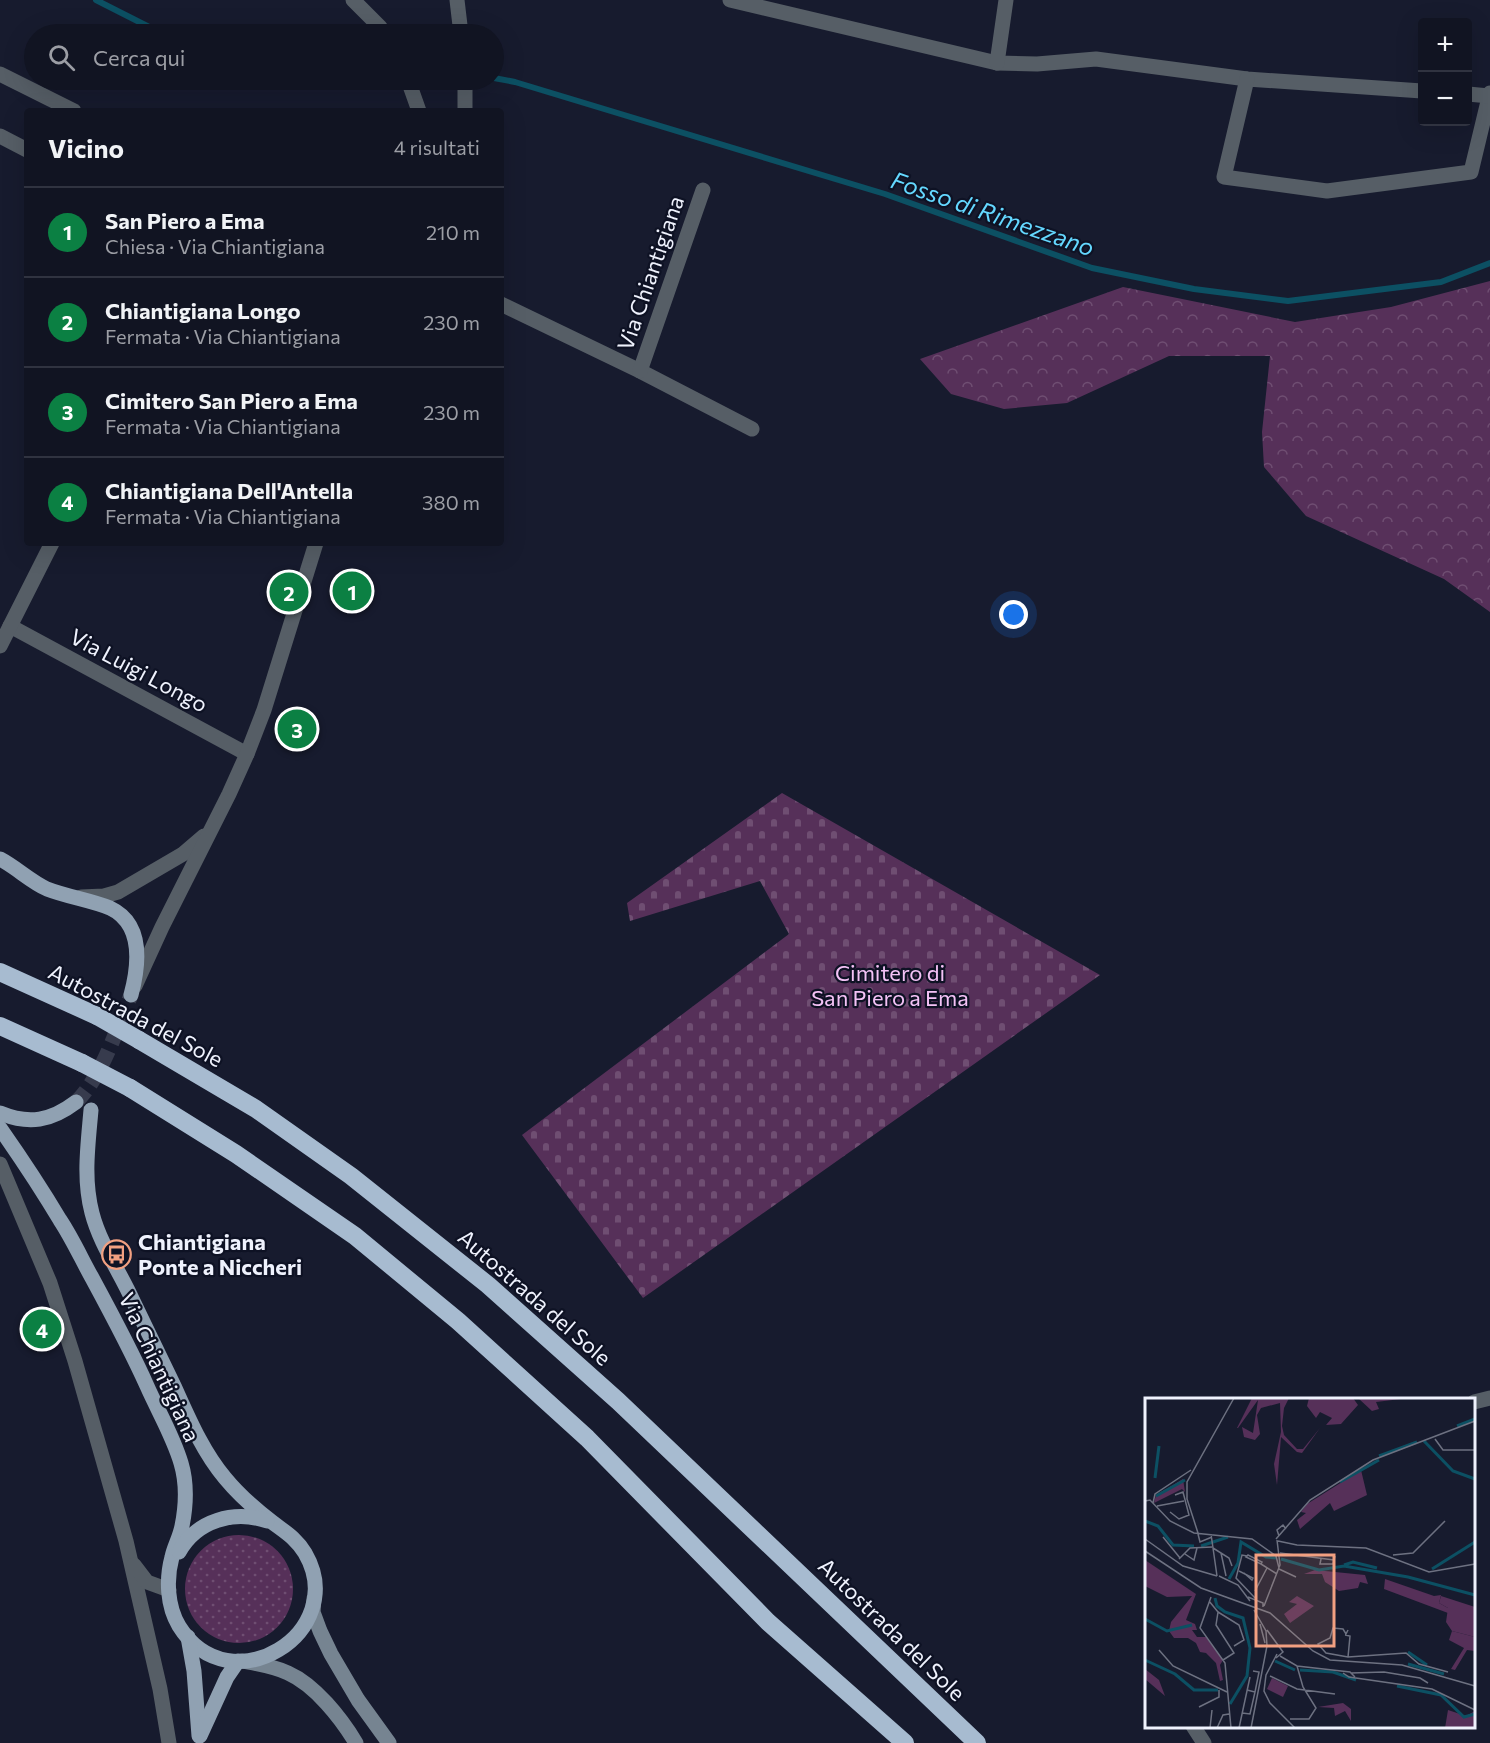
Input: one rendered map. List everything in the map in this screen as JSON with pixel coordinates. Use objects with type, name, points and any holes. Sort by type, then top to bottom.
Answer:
[{"type":"highway","name":"Autostrada del Sole","points":[[0,972],[97,1016],[139,1040],[256,1109],[351,1176],[488,1285],[618,1401],[977,1743]]},
{"type":"highway","points":[[0,1026],[82,1063],[130,1088],[236,1154],[355,1236],[458,1321],[587,1438],[768,1622],[904,1743]]},
{"type":"main road","points":[[0,859],[44,888],[111,909],[120,914],[134,934],[137,956],[135,982],[131,995]]},
{"type":"main road","points":[[0,1113],[12,1118],[39,1120],[53,1116],[76,1102]]},
{"type":"main road","name":"Via Chiantigiana","points":[[0,1128],[62,1221],[130,1348],[181,1464],[186,1499],[182,1527],[172,1557],[169,1588],[174,1616],[188,1637],[209,1653],[225,1659],[240,1661],[267,1656],[285,1647],[304,1626],[310,1612],[314,1590],[312,1570],[305,1553],[293,1537],[236,1490],[206,1450],[108,1251],[92,1215],[88,1192],[86,1166],[91,1110]]},
{"type":"main road","name":"Via Chiantigiana","points":[[169,1588],[172,1566],[179,1551],[191,1536],[206,1525],[234,1516],[252,1517],[274,1523]]},
{"type":"main road","points":[[314,1590],[313,1612],[323,1639],[358,1700],[389,1743]]},
{"type":"main road","name":"Via Chiantigiana","points":[[188,1637],[194,1671],[199,1740]]},
{"type":"main road","points":[[240,1661],[268,1665],[290,1673],[313,1690],[345,1725],[356,1743]]},
{"type":"main road","name":"Via Chiantigiana","points":[[199,1740],[227,1677],[240,1661]]},
{"type":"street","points":[[353,0],[377,24]]},
{"type":"street","points":[[457,0],[460,24]]},
{"type":"street","points":[[730,0],[996,63],[1037,64],[1096,59],[1247,79],[1418,91]]},
{"type":"street","points":[[996,63],[1006,0]]},
{"type":"street","points":[[0,74],[24,86]]},
{"type":"street","points":[[1247,79],[1224,177],[1328,191],[1471,172],[1490,94],[1472,94]]},
{"type":"street","points":[[32,90],[68,108]]},
{"type":"street","points":[[412,90],[418,108]]},
{"type":"street","points":[[465,90],[465,108]]},
{"type":"street","points":[[0,136],[24,148]]},
{"type":"street","name":"Via Chiantigiana","points":[[640,371],[703,190]]},
{"type":"street","name":"Via Chiantigiana","points":[[504,305],[640,371],[752,429]]},
{"type":"street","points":[[0,646],[50,546]]},
{"type":"street","points":[[131,995],[247,754],[264,710],[315,546]]},
{"type":"street","name":"Via Luigi Longo","points":[[10,626],[247,754]]},
{"type":"street","points":[[70,896],[104,896],[118,892],[183,854],[198,843],[210,829]]},
{"type":"street","points":[[0,1164],[50,1283],[72,1350],[130,1560],[160,1689],[169,1743]]},
{"type":"street","points":[[1475,1402],[1490,1398]]},
{"type":"street","points":[[130,1560],[147,1582],[169,1588]]},
{"type":"street","points":[[1194,1728],[1204,1743]]},
{"type":"green space","points":[[1490,281],[1490,612],[1444,579],[1306,516],[1264,467],[1262,432],[1270,356],[1169,356],[1067,403],[1004,409],[951,394],[920,359],[1123,287],[1295,322],[1391,307]]},
{"type":"green space","name":"Cimitero di San Piero a Ema","points":[[782,793],[1100,975],[643,1298],[522,1135],[789,934],[760,881],[630,921],[627,903]]},
{"type":"green space","points":[[239,1535],[260,1539],[277,1551],[289,1568],[293,1589],[289,1610],[277,1627],[260,1639],[239,1643],[218,1639],[201,1627],[189,1610],[185,1589],[189,1568],[201,1551],[218,1539]]},
{"type":"waterway","name":"Fosso di Rimezzano","points":[[96,0],[143,24]]},
{"type":"waterway","name":"Fosso di Rimezzano","points":[[504,80],[885,194],[1092,268],[1194,289],[1288,301],[1441,282],[1490,263]]},
{"type":"tunnel","points":[[76,1102],[101,1066],[131,995]]},
{"type":"place","name":"San Piero a Ema","points":[[352,591]]},
{"type":"place","name":"Chiantigiana Longo","points":[[289,592]]},
{"type":"place","name":"Cimitero San Piero a Ema","points":[[297,729]]},
{"type":"place","name":"Chiantigiana Ponte a Niccheri","points":[[117,1254]]},
{"type":"place","name":"Chiantigiana Dell'Antella","points":[[42,1329]]}]
